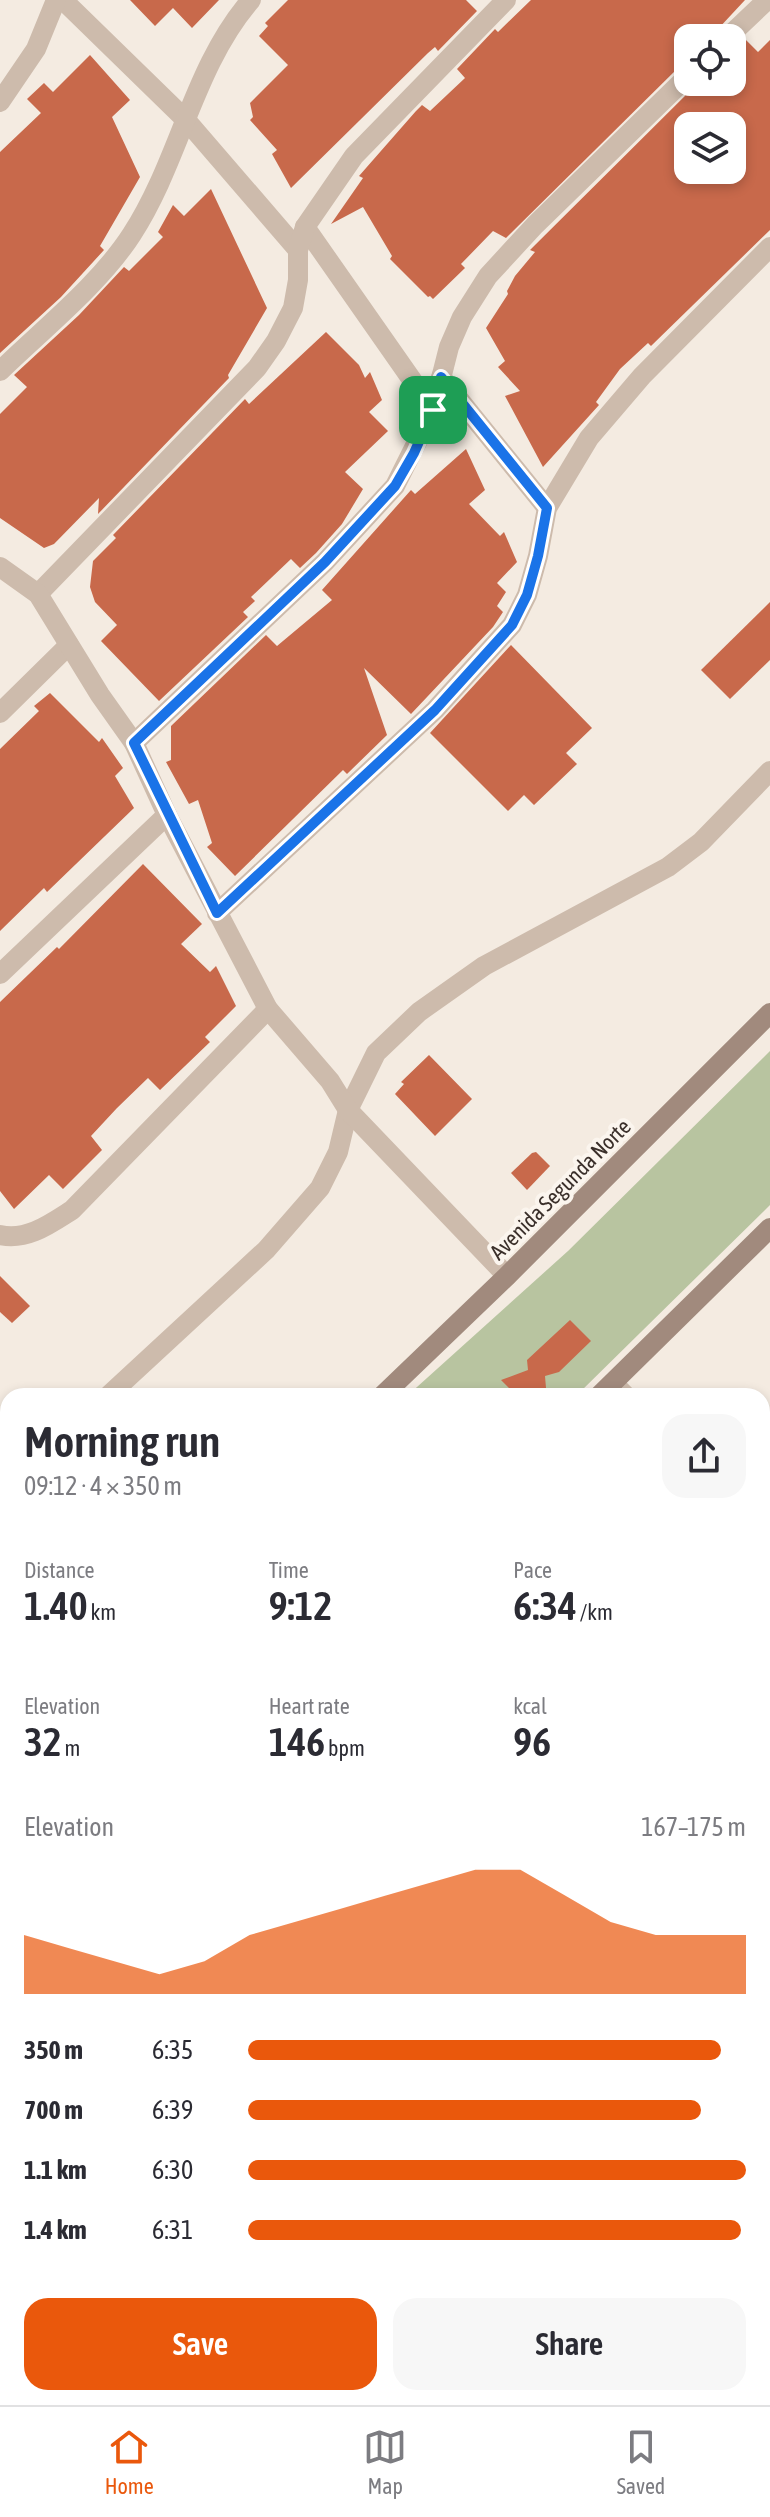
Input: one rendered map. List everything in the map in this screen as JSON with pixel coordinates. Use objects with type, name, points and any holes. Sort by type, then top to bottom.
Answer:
[{"type":"main road","name":"Avenida Segunda Norte","points":[[390,1388],[770,1013]]},
{"type":"main road","points":[[616,1388],[770,1228]]},
{"type":"street","points":[[0,371],[112,262],[133,233],[218,46],[251,0]]},
{"type":"street","points":[[38,594],[257,368],[276,341],[293,308],[298,280],[298,250],[305,227],[354,156],[506,0]]},
{"type":"street","points":[[742,24],[767,0]]},
{"type":"street","points":[[0,102],[36,49],[54,3],[186,120],[298,250]]},
{"type":"street","points":[[134,743],[325,562],[395,486],[433,410],[449,347],[462,317],[488,276],[535,225],[674,90]]},
{"type":"street","points":[[305,227],[433,410]]},
{"type":"street","points":[[217,913],[435,710],[512,625],[527,595],[547,508],[589,438],[633,386],[770,247]]},
{"type":"street","points":[[441,377],[547,508]]},
{"type":"street","points":[[0,567],[38,594],[134,743],[167,815],[268,1009],[330,1081],[348,1110],[507,1276]]},
{"type":"street","points":[[0,713],[69,645]]},
{"type":"street","points":[[117,1388],[266,1250],[320,1188],[338,1152],[348,1110],[376,1053],[419,1012],[484,966],[668,867],[701,842],[770,771]]},
{"type":"street","points":[[0,974],[167,815]]},
{"type":"street","points":[[0,1235],[12,1237],[40,1230],[72,1210],[268,1009]]},
{"type":"green space","points":[[770,1051],[770,1205],[584,1388],[416,1388],[568,1251]]},
{"type":"building","points":[[130,0],[219,0],[192,28],[173,8],[155,26]]},
{"type":"building","points":[[288,0],[466,0],[477,11],[438,51],[435,47],[428,53],[291,188],[272,154],[277,150],[250,120],[253,117],[250,103],[288,65],[259,36],[268,26],[265,23]]},
{"type":"building","points":[[531,0],[745,0],[723,24],[674,24],[674,72],[506,238],[493,231],[461,264],[465,268],[433,299],[390,259],[392,256],[363,207],[331,224],[363,178],[359,176],[422,105],[430,111],[465,78],[457,69],[495,29],[498,32]]},
{"type":"building","points":[[746,40],[758,52],[770,40],[770,230],[651,346],[648,343],[620,369],[596,402],[599,405],[543,467],[505,396],[520,391],[498,367],[505,361],[486,328],[508,294],[515,276],[535,252],[530,250],[685,96],[746,96]]},
{"type":"building","points":[[90,55],[130,100],[112,117],[140,177],[100,246],[104,250],[61,297],[0,353],[0,152],[41,113],[27,99],[44,83],[53,92]]},
{"type":"building","points":[[211,189],[267,308],[229,378],[98,514],[99,498],[54,544],[44,548],[0,518],[0,414],[27,387],[14,375],[79,315],[124,267],[129,271],[163,237],[158,232],[173,205],[184,216]]},
{"type":"building","points":[[326,332],[359,365],[365,378],[370,372],[382,400],[369,412],[388,431],[345,472],[363,489],[342,524],[316,553],[300,568],[291,559],[251,597],[255,601],[243,612],[248,617],[159,701],[101,641],[117,625],[95,602],[90,587],[93,561],[116,538],[113,535],[245,399],[249,404]]},
{"type":"building","points":[[466,449],[485,490],[469,504],[500,536],[504,532],[517,562],[497,583],[506,592],[497,606],[503,612],[493,627],[411,714],[364,668],[387,735],[347,774],[343,770],[235,876],[207,847],[212,843],[198,800],[189,804],[166,762],[171,760],[171,726],[266,635],[277,646],[332,600],[322,590],[411,490],[415,494]]},
{"type":"building","points":[[770,602],[770,660],[730,699],[701,670]]},
{"type":"building","points":[[511,645],[592,728],[566,753],[577,764],[534,805],[524,795],[508,811],[430,733]]},
{"type":"building","points":[[50,693],[99,742],[102,738],[123,768],[115,776],[134,808],[47,892],[44,888],[0,931],[0,749],[39,711],[34,706]]},
{"type":"building","points":[[143,864],[202,924],[181,944],[210,972],[216,966],[236,1006],[205,1037],[210,1042],[160,1090],[148,1078],[117,1108],[91,1136],[102,1150],[63,1189],[49,1175],[14,1209],[0,1191],[0,1002],[57,947],[59,949]]},
{"type":"building","points":[[429,1055],[472,1099],[435,1136],[395,1094],[404,1084],[401,1082]]},
{"type":"building","points":[[536,1152],[550,1166],[527,1190],[511,1173]]},
{"type":"building","points":[[0,1276],[30,1306],[12,1323],[0,1312]]},
{"type":"building","points":[[570,1320],[591,1341],[559,1372],[545,1376],[546,1388],[509,1388],[501,1380],[528,1370],[527,1360]]},
{"type":"route","points":[[441,377],[547,508],[527,595],[512,625],[435,710],[217,913],[134,743],[325,562],[395,486],[433,410],[441,377]]}]
